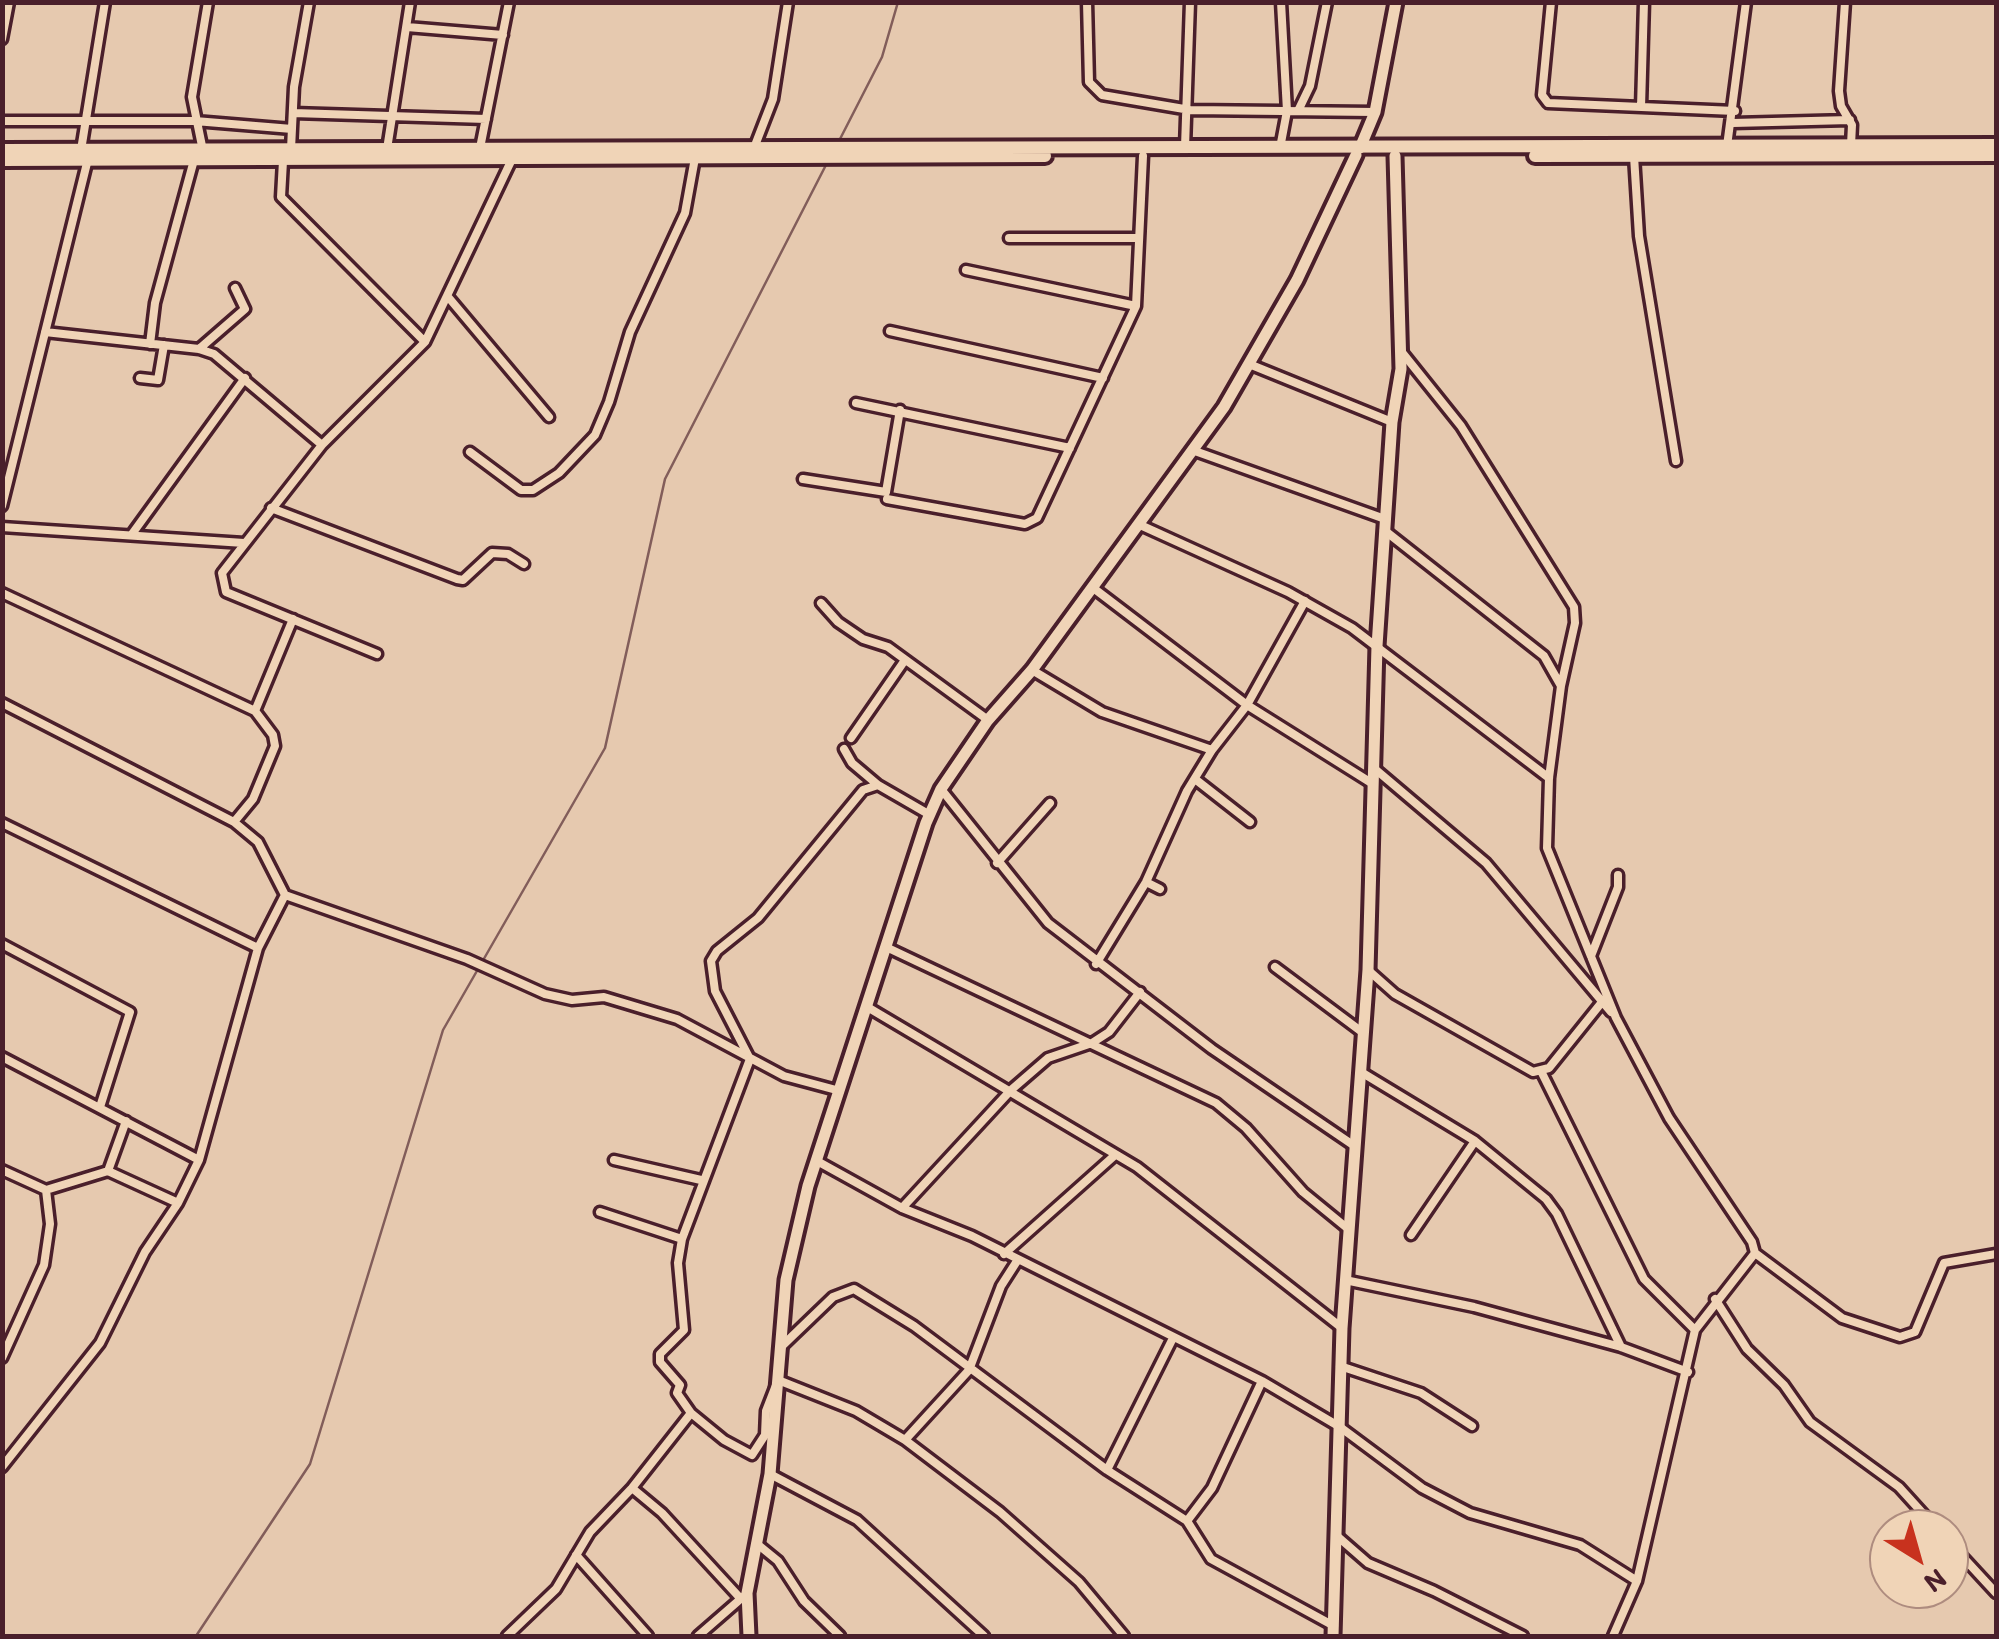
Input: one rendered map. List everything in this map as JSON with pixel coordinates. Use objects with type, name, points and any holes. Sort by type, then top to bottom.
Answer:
[{"type":"main road","points":[[2,150],[194,160],[480,148],[1185,147],[1280,148],[1395,156],[1727,146],[1996,144]]},
{"type":"main road","points":[[2,160],[202,146],[287,155],[513,158],[1358,152],[1996,155]]},
{"type":"street","points":[[2,506],[84,154],[105,2]]},
{"type":"street","points":[[202,146],[192,97],[208,2]]},
{"type":"street","points":[[309,2],[281,198],[425,342]]},
{"type":"street","points":[[388,149],[410,2]]},
{"type":"street","points":[[480,148],[509,2]]},
{"type":"street","points":[[754,148],[773,98],[788,2]]},
{"type":"street","points":[[1087,2],[1089,82],[1102,95],[1190,110],[1375,112]]},
{"type":"street","points":[[1185,147],[1190,110],[1190,2]]},
{"type":"street","points":[[1280,148],[1286,111],[1281,2]]},
{"type":"street","points":[[1298,111],[1310,86],[1327,2]]},
{"type":"street","points":[[748,1636],[744,1596],[770,1474],[786,1280],[817,1161],[930,814],[941,790],[988,720],[1032,670],[1192,450],[1298,280],[1375,112],[1396,2]]},
{"type":"street","points":[[1551,2],[1545,101],[1735,111]]},
{"type":"street","points":[[1641,107],[1644,2]]},
{"type":"street","points":[[1727,146],[1735,111],[1746,2]]},
{"type":"street","points":[[1844,2],[1839,90],[1850,120],[1850,145]]},
{"type":"street","points":[[2,39],[7,3]]},
{"type":"street","points":[[406,27],[503,35]]},
{"type":"street","points":[[292,113],[486,119]]},
{"type":"street","points":[[1733,123],[1850,120]]},
{"type":"street","points":[[2,121],[196,122],[292,129]]},
{"type":"street","points":[[887,499],[1032,523],[1136,306],[1143,156]]},
{"type":"street","points":[[779,1350],[833,1297],[854,1289],[914,1326],[1108,1470],[1187,1521],[1211,1559],[1333,1631],[1342,1328],[1368,970],[1377,646],[1392,422],[1400,384],[1395,156]]},
{"type":"street","points":[[1634,156],[1639,236],[1676,460]]},
{"type":"street","points":[[377,654],[222,588],[222,573],[322,445],[425,342],[513,158]]},
{"type":"street","points":[[470,452],[520,490],[532,490],[559,474],[595,434],[610,402],[630,332],[685,213],[696,158]]},
{"type":"street","points":[[150,344],[155,303],[194,160]]},
{"type":"street","points":[[1009,238],[1139,238]]},
{"type":"street","points":[[966,270],[1136,306]]},
{"type":"street","points":[[199,349],[246,309],[235,288]]},
{"type":"street","points":[[449,298],[549,417]]},
{"type":"street","points":[[45,332],[199,349],[245,378],[322,445]]},
{"type":"street","points":[[890,332],[1102,378]]},
{"type":"street","points":[[140,378],[158,380],[164,345]]},
{"type":"street","points":[[1400,348],[1461,426],[1574,607],[1576,623],[1548,778],[1547,848],[1616,1018],[1669,1118],[1752,1242],[1754,1253],[1842,1318],[1900,1337],[1915,1332],[1944,1263],[1996,1254]]},
{"type":"street","points":[[1249,364],[1392,422]]},
{"type":"street","points":[[132,534],[245,378]]},
{"type":"street","points":[[856,402],[1070,448]]},
{"type":"street","points":[[804,479],[886,492],[900,410]]},
{"type":"street","points":[[1192,450],[1385,525],[1544,656],[1562,686]]},
{"type":"street","points":[[271,508],[456,580],[463,580],[492,553],[508,554],[524,564]]},
{"type":"street","points":[[1138,524],[1305,602],[1377,646],[1548,778]]},
{"type":"street","points":[[2,527],[244,544]]},
{"type":"street","points":[[1092,586],[1248,706],[1373,784]]},
{"type":"street","points":[[2,594],[254,711],[274,735],[275,746],[253,799],[234,822]]},
{"type":"street","points":[[1096,964],[1146,882],[1194,779],[1248,706],[1305,602]]},
{"type":"street","points":[[821,603],[838,622],[905,660],[988,720]]},
{"type":"street","points":[[254,711],[293,618]]},
{"type":"street","points":[[851,738],[905,660]]},
{"type":"street","points":[[1032,670],[1102,712],[1212,750]]},
{"type":"street","points":[[2,703],[234,822],[258,842],[285,895],[467,959],[545,994],[572,1000],[604,998],[663,1014],[784,1076],[842,1092]]},
{"type":"street","points":[[844,748],[852,763],[878,784],[930,814]]},
{"type":"street","points":[[1375,769],[1486,863],[1616,1018]]},
{"type":"street","points":[[1194,779],[1250,822]]},
{"type":"street","points":[[778,1380],[766,1411],[765,1435],[752,1454],[724,1440],[691,1413],[677,1394],[680,1385],[659,1358],[684,1330],[678,1263],[682,1239],[750,1060],[716,991],[711,961],[717,950],[758,918],[863,790],[878,784]]},
{"type":"street","points":[[941,790],[1048,923],[1096,964],[1140,992],[1212,1049],[1353,1145]]},
{"type":"street","points":[[996,863],[1050,804]]},
{"type":"street","points":[[2,824],[258,948]]},
{"type":"street","points":[[1590,956],[1618,887],[1618,875]]},
{"type":"street","points":[[1146,882],[1160,889]]},
{"type":"street","points":[[2,1467],[100,1343],[145,1252],[178,1203],[199,1160],[258,948],[285,895]]},
{"type":"street","points":[[2,944],[130,1012],[100,1108]]},
{"type":"street","points":[[886,947],[1225,1110],[1303,1192],[1348,1228]]},
{"type":"street","points":[[1275,967],[1362,1032]]},
{"type":"street","points":[[1368,970],[1395,994],[1542,1073],[1644,1279],[1695,1330]]},
{"type":"street","points":[[902,1208],[1012,1090],[1048,1058],[1092,1044],[1109,1032],[1140,992]]},
{"type":"street","points":[[1542,1073],[1602,1002]]},
{"type":"street","points":[[868,1008],[1012,1090],[1176,1195],[1342,1328]]},
{"type":"street","points":[[2,1058],[199,1160]]},
{"type":"street","points":[[1360,1072],[1475,1141],[1550,1204],[1621,1347]]},
{"type":"street","points":[[108,1171],[126,1122]]},
{"type":"street","points":[[1412,1234],[1475,1141]]},
{"type":"street","points":[[1004,1254],[1114,1156]]},
{"type":"street","points":[[614,1160],[702,1180]]},
{"type":"street","points":[[817,1161],[902,1208],[934,1218],[1262,1381],[1340,1427],[1422,1488],[1470,1513],[1580,1545],[1637,1581]]},
{"type":"street","points":[[2,1170],[46,1190],[108,1171],[178,1203]]},
{"type":"street","points":[[2,1358],[44,1265],[50,1224],[46,1190]]},
{"type":"street","points":[[600,1212],[682,1239]]},
{"type":"street","points":[[1613,1636],[1637,1581],[1695,1330],[1754,1253]]},
{"type":"street","points":[[905,1440],[969,1370],[1001,1286],[1017,1262]]},
{"type":"street","points":[[1345,1280],[1474,1307],[1621,1347],[1688,1372]]},
{"type":"street","points":[[1715,1300],[1747,1348],[1784,1385],[1810,1422],[1900,1487],[1919,1509]]},
{"type":"street","points":[[1108,1470],[1173,1338]]},
{"type":"street","points":[[1340,1366],[1421,1393],[1472,1426]]},
{"type":"street","points":[[778,1380],[856,1411],[905,1440],[1000,1512],[1066,1570],[1124,1636]]},
{"type":"street","points":[[1187,1521],[1212,1488],[1262,1381]]},
{"type":"street","points":[[507,1636],[556,1589],[590,1532],[632,1488],[691,1413]]},
{"type":"street","points":[[770,1474],[856,1520],[984,1636]]},
{"type":"street","points":[[632,1488],[744,1596]]},
{"type":"street","points":[[1336,1536],[1368,1564],[1434,1591],[1523,1636]]},
{"type":"street","points":[[756,1542],[778,1561],[804,1601],[840,1636]]},
{"type":"street","points":[[576,1555],[648,1636]]},
{"type":"street","points":[[1969,1564],[1996,1593]]},
{"type":"street","points":[[698,1636],[744,1596]]},
{"type":"waterway","points":[[839,141],[882,57],[898,2]]},
{"type":"waterway","points":[[196,1636],[310,1464],[443,1030],[605,748],[665,479],[828,161]]}]
